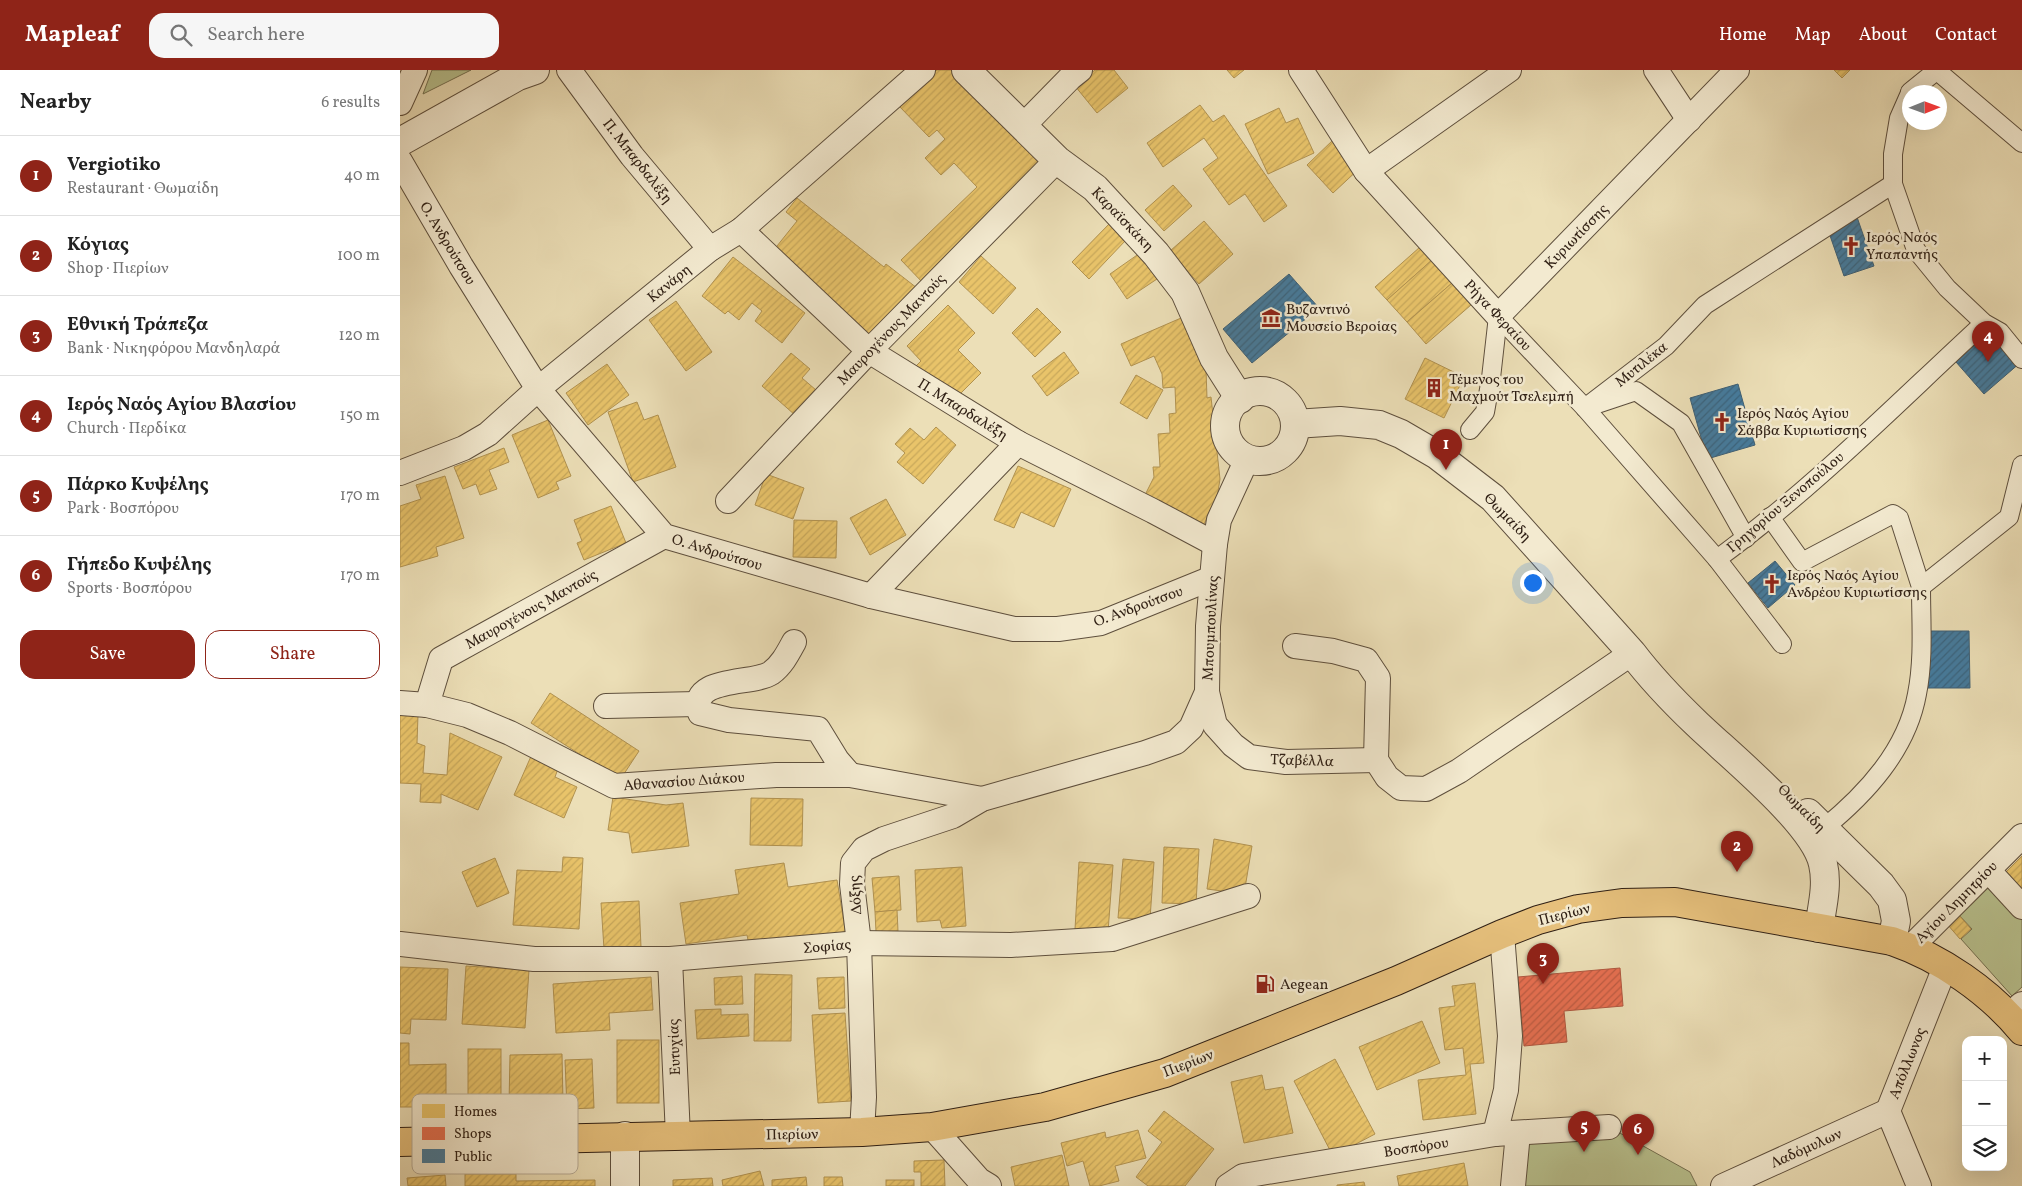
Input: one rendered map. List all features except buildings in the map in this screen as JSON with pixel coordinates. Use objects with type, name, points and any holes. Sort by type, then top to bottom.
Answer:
[{"type":"main road","name":"Πιερίων","points":[[578,1137],[862,1132],[932,1127],[1045,1107],[1165,1073],[1396,981],[1538,920],[1578,909],[1622,903],[1675,902],[1728,910],[1901,944],[1945,967],[2018,1017]]},
{"type":"street","points":[[400,102],[415,70]]},
{"type":"street","name":"Π. Μπαρδαλέξη","points":[[569,70],[632,156],[710,249]]},
{"type":"street","name":"Κανάρη","points":[[400,473],[464,448],[488,434],[538,389],[710,249],[741,230],[923,70]]},
{"type":"street","name":"Καραϊσκάκη","points":[[966,70],[1058,160],[1095,188],[1131,225],[1162,261],[1185,292],[1214,358],[1240,399]]},
{"type":"street","points":[[1024,125],[1080,70]]},
{"type":"street","name":"Ρήγα Φεραίου","points":[[1301,70],[1366,171],[1585,408],[1717,559],[1782,644]]},
{"type":"street","points":[[1366,171],[1509,70]]},
{"type":"street","points":[[1656,70],[1689,120]]},
{"type":"street","name":"Κυριωτίσσης","points":[[1498,316],[1737,70]]},
{"type":"street","points":[[1919,85],[1936,70],[2022,143]]},
{"type":"street","points":[[400,142],[526,72]]},
{"type":"street","points":[[1902,111],[1899,118],[1893,154],[1893,184],[1916,250],[1947,288],[1984,323],[2000,332],[2022,359]]},
{"type":"street","name":"Μαυρογένους Μαντούς","points":[[728,501],[869,350],[1058,160]]},
{"type":"street","name":"Ο. Ανδρούτσου","points":[[400,161],[461,266],[538,389],[664,536],[871,596],[1014,629],[1058,629],[1101,624],[1212,578]]},
{"type":"street","name":"Μυτιλέκα","points":[[1585,408],[1666,346],[1705,305],[1893,184]]},
{"type":"street","name":"Π. Μπαρδαλέξη","points":[[741,230],[869,350],[1018,443],[1215,544]]},
{"type":"street","points":[[1470,430],[1485,412],[1495,354],[1498,316]]},
{"type":"street","name":"Γρηγορίου Ξενοπούλου","points":[[1717,559],[1746,538],[1822,473],[1984,323]]},
{"type":"street","name":"Μυτιλέκα","points":[[1585,408],[1636,391],[1681,423],[1746,538]]},
{"type":"street","points":[[1253,392],[1265,392],[1276,395],[1286,402],[1292,412],[1295,424],[1293,439],[1287,449],[1278,456],[1259,462],[1247,459],[1234,450],[1228,441],[1226,417],[1232,406],[1240,399],[1253,392]]},
{"type":"street","name":"Θωμαίδη","points":[[1295,424],[1340,421],[1379,425],[1401,434],[1437,455],[1493,498],[1632,653],[1652,679],[1772,794],[1809,835],[1818,849],[1825,882],[1819,928]]},
{"type":"street","points":[[871,596],[1018,443]]},
{"type":"street","name":"Μπουμπουλίνας","points":[[982,799],[1145,753],[1176,742],[1191,728],[1207,692],[1208,626],[1215,544],[1219,520],[1247,459]]},
{"type":"street","points":[[1921,587],[2016,522],[2022,465]]},
{"type":"street","points":[[1770,517],[1802,562],[1893,514],[1899,518],[1921,587],[1921,647],[1917,694],[1903,738],[1882,771],[1848,808],[1823,829]]},
{"type":"street","name":"Μαυρογένους Μαντούς","points":[[427,705],[441,659],[664,536]]},
{"type":"street","points":[[794,642],[781,664],[770,674],[712,686],[699,699],[697,704],[700,713],[729,720],[818,729],[837,760],[850,775]]},
{"type":"street","points":[[1295,646],[1333,651],[1366,660],[1378,678],[1376,760],[1387,776],[1401,788],[1426,789],[1459,772],[1632,653]]},
{"type":"street","name":"Θωμαίδη","points":[[1632,653],[1737,743],[1882,885],[1892,900],[1901,944]]},
{"type":"street","name":"Τζαβέλλα","points":[[1207,692],[1215,725],[1233,745],[1249,757],[1286,762],[1376,760]]},
{"type":"street","name":"Αθανασίου Διάκου","points":[[400,703],[427,705],[467,715],[510,733],[614,786],[776,776],[850,775],[982,799]]},
{"type":"street","points":[[606,706],[697,704]]},
{"type":"street","name":"Δόξης","points":[[862,1132],[864,1097],[859,943],[852,884],[853,863],[864,849],[884,839],[953,816],[982,799]]},
{"type":"street","name":"Αγίου Δημητρίου","points":[[1901,944],[1988,870],[2022,836]]},
{"type":"street","points":[[1988,870],[2022,907]]},
{"type":"street","name":"Σοφίας","points":[[400,944],[534,959],[670,958],[859,943],[1011,945],[1112,939],[1248,896]]},
{"type":"street","points":[[1494,1134],[1506,1090],[1510,1036],[1502,934]]},
{"type":"street","name":"Ευτυχίας","points":[[670,958],[678,1136]]},
{"type":"street","name":"Απόλλωνος","points":[[1919,1186],[1888,1112],[1945,967]]},
{"type":"street","name":"Λαδόμυλων","points":[[1723,1186],[1888,1112]]},
{"type":"street","points":[[932,1127],[979,1180],[989,1186]]},
{"type":"street","name":"Βοσπόρου","points":[[1228,1186],[1243,1176],[1494,1134],[1609,1127]]},
{"type":"street","points":[[1513,1186],[1518,1132]]},
{"type":"street","points":[[625,1136],[625,1186]]},
{"type":"green space","points":[[432,70],[471,70],[423,94]]},
{"type":"green space","points":[[1990,884],[2022,920],[2022,987],[2012,996],[1961,939],[1972,929],[1958,914]]},
{"type":"green space","points":[[1609,1127],[1690,1172],[1697,1186],[1513,1186],[1518,1133]]},
{"type":"place","name":"Ιερός Ναός Υπαπαντής","points":[[1851,246]]},
{"type":"place","name":"Βυζαντινό Μουσείο Βεροίας","points":[[1271,318]]},
{"type":"place","name":"Ιερός Ναός Αγίου Βλασίου","points":[[1988,362]]},
{"type":"place","name":"Τέμενος του Μαχμούτ Τσελεμπή","points":[[1434,388]]},
{"type":"place","name":"Ιερός Ναός Αγίου Σάββα Κυριωτίσσης","points":[[1722,422]]},
{"type":"place","name":"Vergiotiko","points":[[1446,470]]},
{"type":"place","name":"Ιερός Ναός Αγίου Ανδρέου Κυριωτίσσης","points":[[1772,584]]},
{"type":"place","name":"Κόγιας","points":[[1737,872]]},
{"type":"place","name":"Aegean","points":[[1265,984]]},
{"type":"place","name":"Εθνική Τράπεζα","points":[[1543,984]]},
{"type":"place","name":"Πάρκο Κυψέλης","points":[[1584,1152]]},
{"type":"place","name":"Γήπεδο Κυψέλης","points":[[1638,1155]]}]
